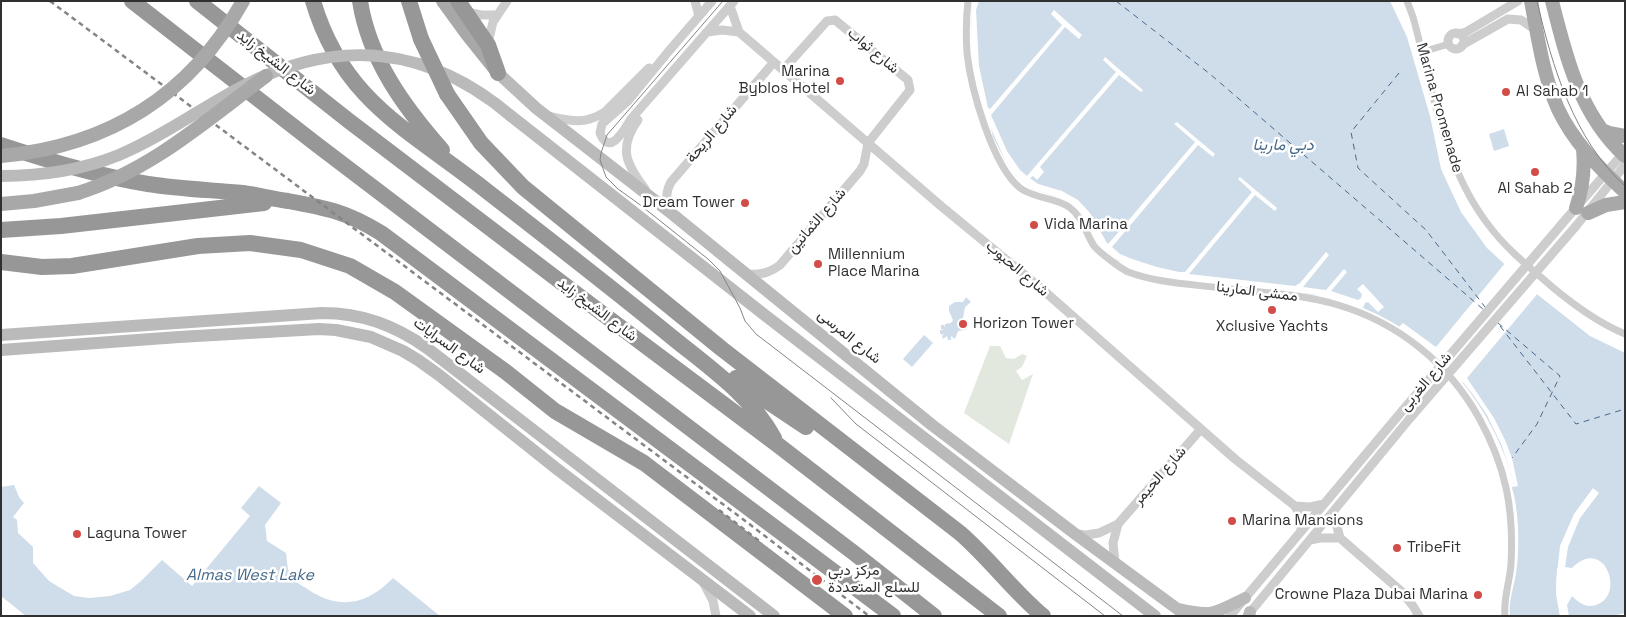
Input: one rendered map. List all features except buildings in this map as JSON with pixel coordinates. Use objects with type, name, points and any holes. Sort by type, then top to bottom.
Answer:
[{"type":"highway","points":[[132,1],[316,144],[854,552],[934,616]]},
{"type":"highway","name":"شارع الشيخ زايد","points":[[197,1],[357,127],[778,445],[999,616]]},
{"type":"highway","points":[[313,1],[322,29],[337,58],[366,97],[390,119],[476,182],[710,367],[744,398],[764,421],[778,445]]},
{"type":"highway","points":[[360,1],[370,39],[390,83],[430,136],[476,182]]},
{"type":"highway","points":[[409,1],[421,39],[437,76],[469,128],[508,174],[592,245],[854,452],[960,533],[1043,616]]},
{"type":"highway","points":[[462,6],[488,45],[498,73]]},
{"type":"highway","points":[[1,145],[60,164],[122,179],[175,188],[259,196],[305,203],[352,217],[381,233],[893,616]]},
{"type":"highway","points":[[1,230],[105,222],[229,206],[289,201]]},
{"type":"highway","points":[[1,262],[35,267],[72,266],[198,246],[241,242],[301,250],[350,266],[395,292],[506,372],[556,411],[644,463],[846,616]]},
{"type":"highway","points":[[643,313],[696,346],[771,404],[829,441],[854,452]]},
{"type":"main road","points":[[1,156],[70,144],[114,127],[141,112],[172,90],[200,63],[224,32],[243,1]]},
{"type":"main road","points":[[443,1],[470,39],[498,73]]},
{"type":"main road","points":[[1531,1],[1547,78],[1559,110],[1583,149],[1625,192]]},
{"type":"main road","points":[[1552,1],[1562,44],[1583,98],[1602,130],[1624,156]]},
{"type":"main road","points":[[1,176],[54,172],[81,167],[107,159],[156,137],[236,90],[300,63],[335,56],[363,54],[392,57],[424,65],[456,78],[485,95],[766,316],[1155,616]]},
{"type":"main road","name":"شارع المرسى","points":[[498,73],[523,97],[671,213],[932,425],[1182,612]]},
{"type":"main road","points":[[1,204],[34,201],[78,193],[124,175],[164,152],[266,76]]},
{"type":"main road","points":[[1602,130],[1625,136]]},
{"type":"main road","points":[[1583,149],[1584,166],[1577,213],[1625,202]]},
{"type":"main road","name":"شارع السرايات","points":[[1,335],[303,313],[341,313],[378,321],[395,328],[427,348],[774,616]]},
{"type":"main road","name":"شارع السرايات","points":[[1,350],[319,329],[336,330],[370,337],[403,351],[439,375],[556,469],[750,616]]},
{"type":"main road","points":[[464,395],[473,383]]},
{"type":"main road","points":[[1182,612],[1210,614],[1245,598]]},
{"type":"street","points":[[488,45],[490,29],[507,1]]},
{"type":"street","points":[[695,1],[699,16]]},
{"type":"street","points":[[712,1],[628,101],[602,124],[600,133],[602,137],[610,142],[620,138],[631,119],[732,4]]},
{"type":"street","name":"ممشى المارينا","points":[[968,1],[967,53],[971,76],[982,118],[1005,170],[1012,181],[1022,190],[1035,196],[1064,204],[1071,209],[1085,225],[1093,244],[1111,260],[1125,270],[1156,280],[1176,284],[1298,297],[1337,305],[1363,314],[1388,327],[1428,353],[1458,386],[1479,416],[1497,456],[1511,508],[1512,534],[1510,569],[1504,609],[1505,616]]},
{"type":"street","name":"Marina Promenade","points":[[1407,1],[1448,147],[1462,183],[1486,222],[1517,257],[1547,282],[1590,316],[1625,334]]},
{"type":"street","points":[[1449,44],[1450,36],[1466,32],[1518,1]]},
{"type":"street","points":[[707,32],[722,30],[739,32],[732,4]]},
{"type":"street","points":[[462,6],[481,16],[497,15]]},
{"type":"street","name":"شارع ثواب","points":[[783,70],[828,21],[834,20],[838,21],[908,80],[909,93],[868,143]]},
{"type":"street","points":[[1449,44],[1456,49],[1508,20],[1521,20],[1536,30]]},
{"type":"street","name":"شارع الحبوب","points":[[739,32],[940,206],[1043,290],[1201,429],[1295,506]]},
{"type":"street","points":[[1458,34],[1464,40],[1462,45]]},
{"type":"street","points":[[1422,52],[1449,44]]},
{"type":"street","points":[[546,115],[579,122],[598,117],[656,61],[668,52]]},
{"type":"street","name":"شارع الريحة","points":[[671,213],[666,198],[671,182],[774,62]]},
{"type":"street","points":[[654,201],[628,165],[626,149],[630,132],[658,90]]},
{"type":"street","name":"شارع الثمانين","points":[[745,274],[763,274],[772,271],[780,265],[860,171],[864,164],[868,143]]},
{"type":"street","name":"شارع الغربى","points":[[1230,616],[1402,410],[1609,177],[1624,156]]},
{"type":"street","name":"شارع الغربى","points":[[1248,615],[1412,417],[1576,226],[1577,213]]},
{"type":"street","name":"شارع الحيمر","points":[[1074,533],[1086,535],[1099,533],[1118,524],[1201,429]]},
{"type":"street","points":[[1295,506],[1310,507],[1324,504]]},
{"type":"street","points":[[1295,506],[1301,518],[1301,531]]},
{"type":"street","points":[[1333,512],[1340,538],[1402,592],[1419,616]]},
{"type":"street","points":[[1115,563],[1113,543],[1118,524]]},
{"type":"street","points":[[1310,540],[1340,538]]},
{"type":"street","points":[[700,578],[713,601],[716,616]]},
{"type":"shaded area","points":[[990,346],[1000,346],[1006,358],[1014,359],[1022,354],[1027,356],[1022,367],[1016,371],[1022,380],[1033,374],[1009,444],[964,413]]},
{"type":"water","name":"دبي مارينا","points":[[972,1],[1390,1],[1407,37],[1430,116],[1441,169],[1461,212],[1487,248],[1538,295],[1590,336],[1625,353],[1625,613],[1612,616],[1569,616],[1567,605],[1572,596],[1583,604],[1592,606],[1605,599],[1610,591],[1608,571],[1602,563],[1594,559],[1584,560],[1572,568],[1557,568],[1556,594],[1560,616],[1510,616],[1510,600],[1518,553],[1516,507],[1512,488],[1514,483],[1492,427],[1477,402],[1459,378],[1416,337],[1390,321],[1363,308],[1339,300],[1149,273],[1118,261],[1096,242],[1090,227],[1073,206],[1056,196],[1034,190],[1015,174],[993,137],[971,41]]},
{"type":"water","points":[[1504,129],[1509,146],[1494,151],[1489,134]]},
{"type":"water","points":[[966,297],[971,302],[965,307],[963,318],[968,322],[968,328],[958,331],[955,339],[951,336],[951,340],[948,340],[947,336],[943,339],[942,336],[945,333],[942,335],[940,333],[940,330],[944,330],[941,329],[941,325],[945,327],[945,324],[951,323],[953,320],[949,306],[955,302],[963,302]]},
{"type":"water","points":[[924,335],[933,343],[912,367],[903,359]]},
{"type":"water","name":"Almas West Lake","points":[[14,485],[24,503],[13,517],[17,520],[18,533],[33,547],[33,563],[49,581],[74,596],[89,598],[110,596],[130,590],[162,560],[192,586],[250,516],[241,508],[259,486],[281,503],[265,525],[267,541],[286,553],[289,572],[298,583],[329,600],[352,602],[373,594],[393,578],[440,616],[26,616],[1,596],[1,487]]},
{"type":"pier","points":[[972,1],[979,1],[976,10],[979,66],[988,108],[990,109],[1062,25],[1051,14],[1054,10],[1082,35],[1079,39],[1065,27],[991,115],[1007,151],[1020,170],[1027,176],[1116,72],[1103,60],[1105,57],[1143,90],[1141,92],[1119,75],[1040,167],[1044,172],[1037,180],[1033,176],[1030,178],[1038,184],[1062,191],[1078,200],[1090,213],[1108,244],[1195,142],[1174,124],[1177,122],[1215,154],[1213,157],[1198,145],[1112,247],[1120,254],[1157,267],[1185,272],[1252,192],[1238,179],[1240,177],[1277,208],[1275,211],[1255,195],[1189,274],[1295,286],[1300,283],[1326,252],[1329,255],[1303,287],[1326,290],[1344,269],[1347,272],[1331,291],[1358,300],[1362,294],[1357,289],[1363,284],[1384,307],[1378,312],[1368,302],[1365,303],[1363,308],[1312,294],[1163,278],[1127,266],[1105,252],[1096,242],[1085,219],[1073,206],[1056,196],[1034,190],[1015,174],[1005,160],[985,115],[975,83],[971,41]]},
{"type":"pier","points":[[1506,262],[1539,292],[1467,378],[1494,418],[1505,440],[1512,458],[1518,486],[1512,487],[1514,483],[1502,446],[1487,415],[1474,396],[1463,382],[1461,384],[1431,353],[1432,351],[1399,327],[1403,323],[1436,347]]},
{"type":"pier","points":[[1593,488],[1599,493],[1580,518],[1568,547],[1565,567],[1572,568],[1571,570],[1559,570],[1559,593],[1563,616],[1560,616],[1556,584],[1560,546],[1574,514]]},
{"type":"ferry route","points":[[1116,1],[1210,74],[1484,310]]},
{"type":"ferry route","points":[[1399,73],[1351,132],[1358,168],[1426,230],[1485,307]]},
{"type":"ferry route","points":[[1498,323],[1560,376],[1537,424],[1512,458]]},
{"type":"ferry route","points":[[1500,326],[1576,424],[1625,409]]},
{"type":"tram line","points":[[723,1],[607,135],[600,160],[606,177],[618,189],[708,259],[720,271],[745,321],[756,334],[1123,616]]},
{"type":"tram line","points":[[1537,1],[1550,51],[1568,101],[1592,147],[1607,168],[1625,186]]},
{"type":"tram line","points":[[831,398],[856,424],[1105,616]]},
{"type":"railway","points":[[50,1],[748,523],[869,616]]},
{"type":"railway","points":[[719,510],[762,543]]},
{"type":"place","name":"Marina Byblos Hotel","points":[[840,81]]},
{"type":"place","name":"Al Sahab 1","points":[[1506,92]]},
{"type":"place","name":"Al Sahab 2","points":[[1535,172]]},
{"type":"place","name":"Dream Tower","points":[[745,203]]},
{"type":"place","name":"Vida Marina","points":[[1034,225]]},
{"type":"place","name":"Millennium Place Marina","points":[[818,264]]},
{"type":"place","name":"Xclusive Yachts","points":[[1272,310]]},
{"type":"place","name":"Horizon Tower","points":[[963,324]]},
{"type":"place","name":"Marina Mansions","points":[[1232,521]]},
{"type":"place","name":"Laguna Tower","points":[[77,534]]},
{"type":"place","name":"TribeFit","points":[[1397,548]]},
{"type":"place","name":"مركز دبي للسلع المتعددة","points":[[817,580]]},
{"type":"place","name":"Crowne Plaza Dubai Marina","points":[[1478,595]]}]
